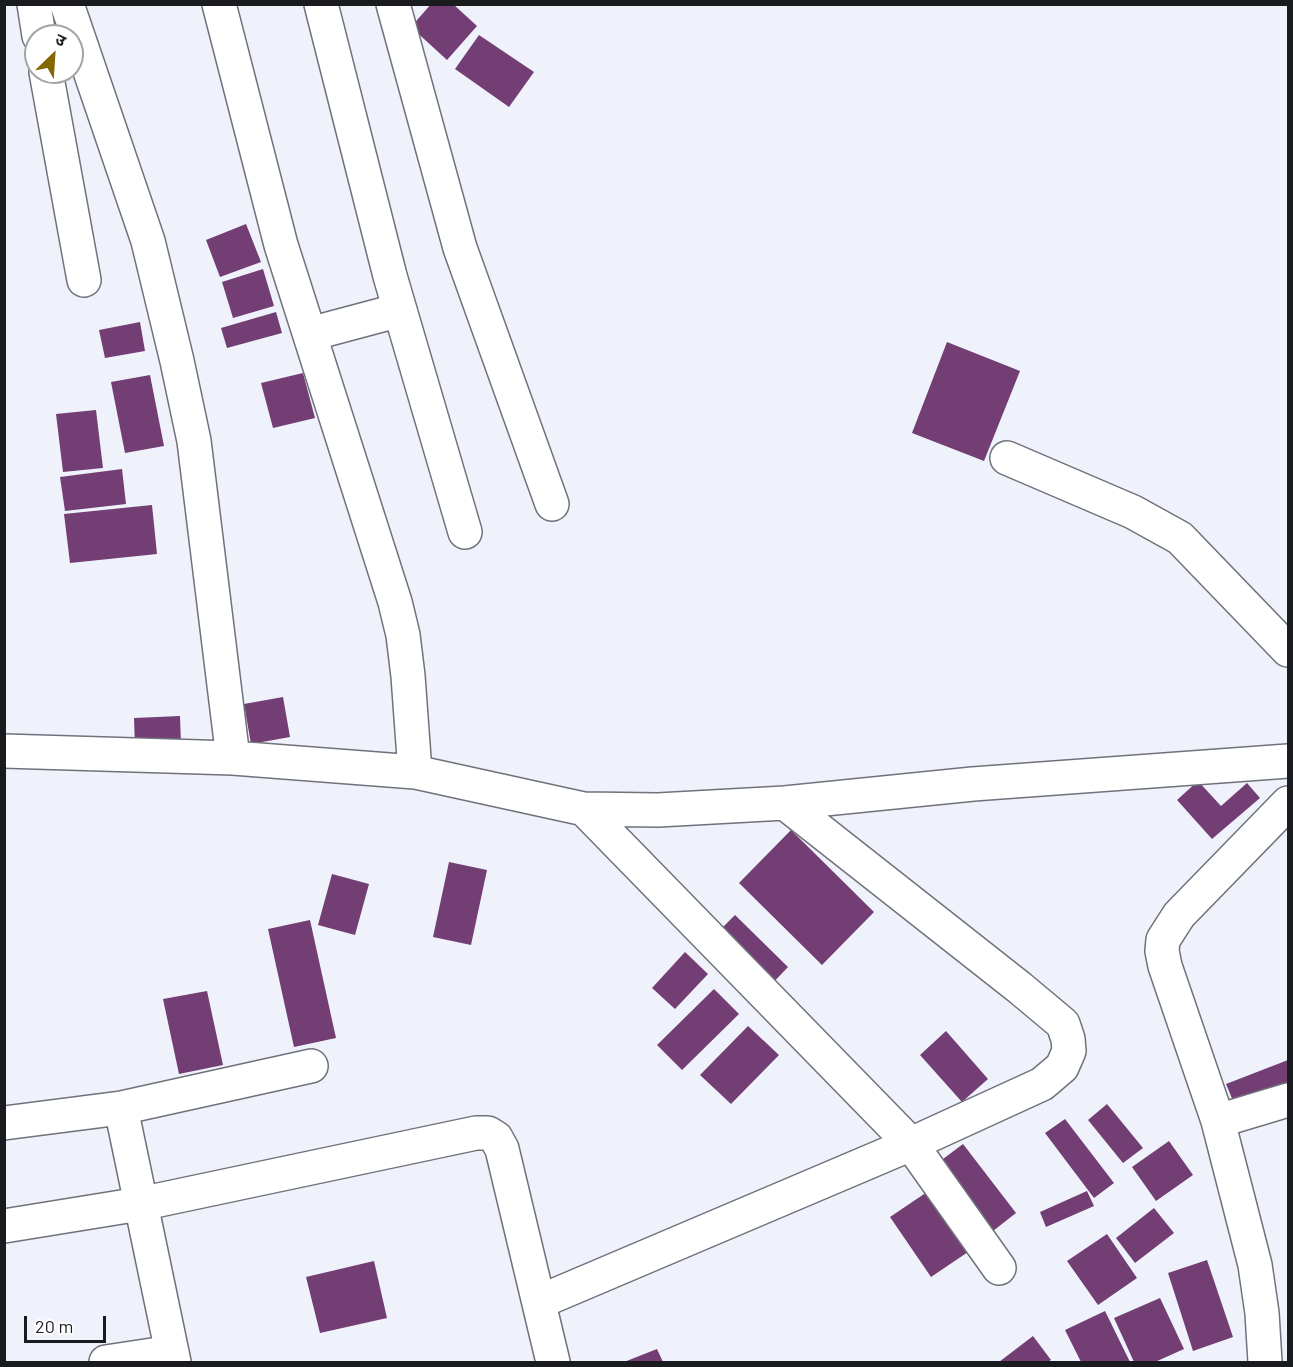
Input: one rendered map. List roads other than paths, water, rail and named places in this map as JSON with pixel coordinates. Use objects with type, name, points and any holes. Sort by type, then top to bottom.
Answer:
[{"type":"street","points":[[34,4],[37,24]]},
{"type":"street","points":[[67,4],[148,241],[177,361],[194,441],[233,758]]},
{"type":"street","points":[[219,4],[281,245],[395,602],[403,635],[408,676],[415,772]]},
{"type":"street","points":[[321,4],[400,310],[465,532]]},
{"type":"street","points":[[393,4],[460,248],[552,504]]},
{"type":"street","points":[[48,84],[84,280]]},
{"type":"street","points":[[310,334],[400,310]]},
{"type":"street","points":[[1007,458],[1133,512],[1180,538],[1288,650]]},
{"type":"street","points":[[4,751],[233,758],[415,772],[584,809],[658,810],[785,803],[973,784],[1288,761]]},
{"type":"street","points":[[538,1302],[911,1144],[1042,1084],[1062,1067],[1069,1051],[1063,1024],[785,803]]},
{"type":"street","points":[[1265,1362],[1262,1313],[1255,1265],[1218,1121],[1165,966],[1162,951],[1163,940],[1179,915],[1288,803]]},
{"type":"street","points":[[584,809],[911,1144],[999,1268]]},
{"type":"street","points":[[4,1123],[121,1108],[311,1066]]},
{"type":"street","points":[[1218,1121],[1288,1100]]},
{"type":"street","points":[[105,1362],[173,1358],[121,1108]]},
{"type":"street","points":[[4,1226],[140,1204],[488,1132],[496,1138],[502,1149],[553,1362]]}]
